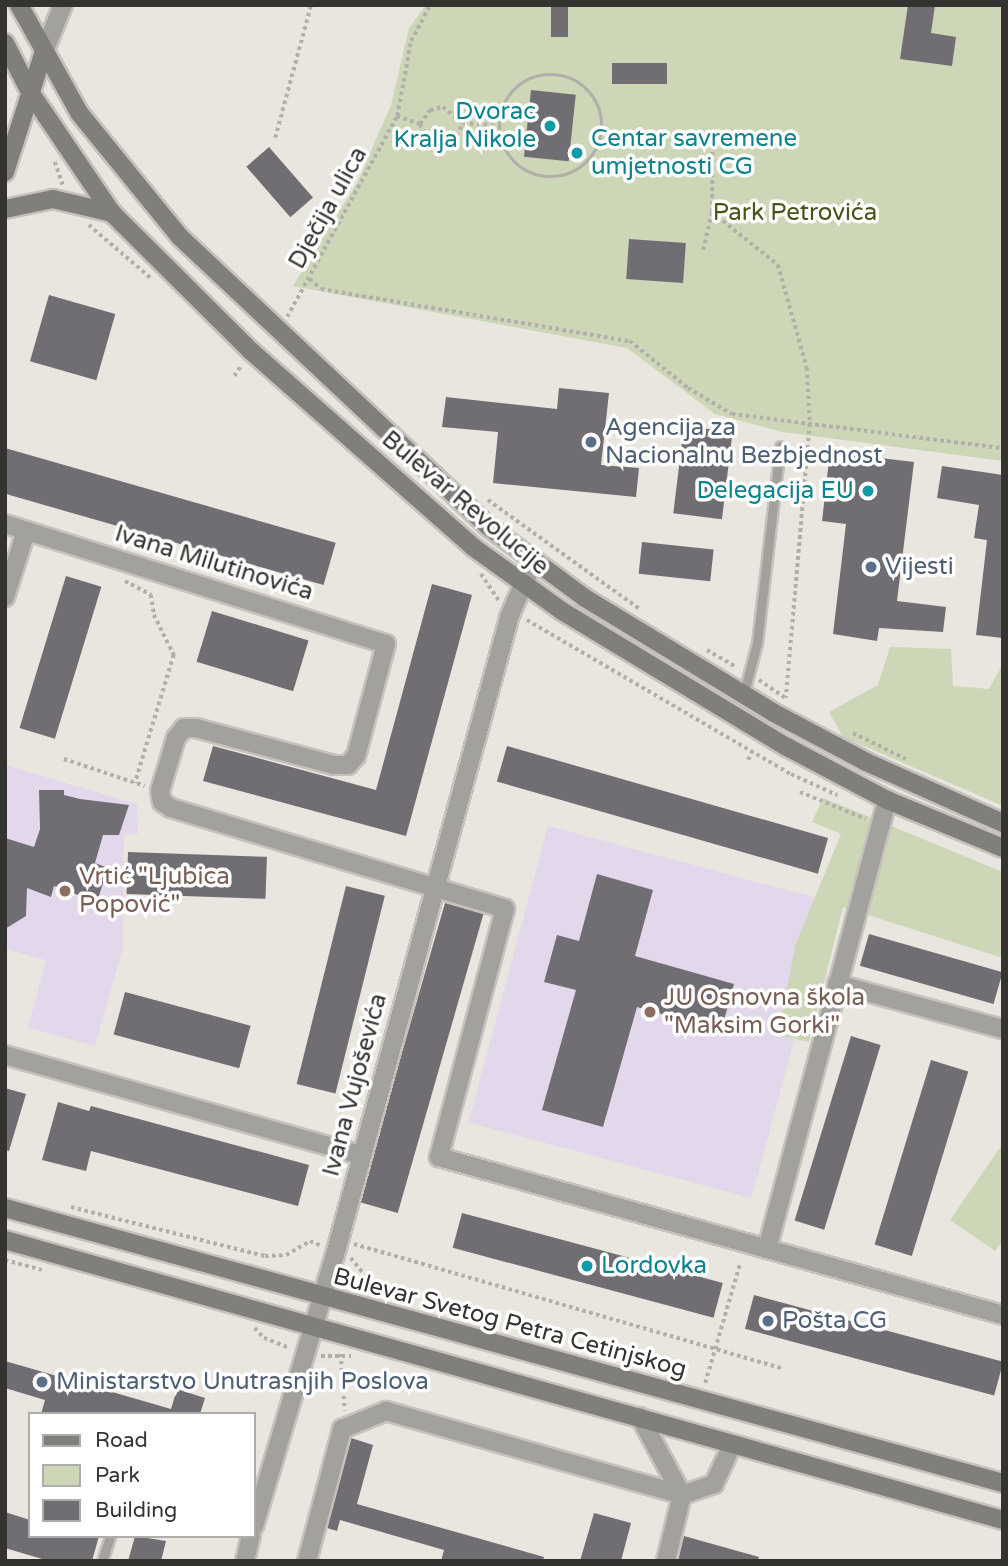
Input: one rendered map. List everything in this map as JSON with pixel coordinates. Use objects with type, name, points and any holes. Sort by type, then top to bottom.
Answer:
[{"type":"main road","name":"Bulevar Revolucije","points":[[19,5],[43,54],[108,154],[180,237],[393,440],[533,562],[743,696],[866,762],[1003,823]]},
{"type":"main road","name":"Bulevar Revolucije","points":[[5,43],[30,92],[111,213],[252,352],[473,547],[521,583],[763,733],[887,800],[1003,848]]},
{"type":"main road","points":[[5,172],[43,54]]},
{"type":"main road","points":[[5,209],[53,199],[111,213]]},
{"type":"main road","name":"Bulevar Svetog Petra Cetinjskog","points":[[5,1208],[1003,1483]]},
{"type":"main road","points":[[5,1240],[1003,1520]]},
{"type":"street","points":[[43,54],[63,5]]},
{"type":"street","name":"Ivana Milutinovića","points":[[5,524],[386,644],[356,756],[348,765],[334,765],[196,728],[184,728],[176,738],[161,797]]},
{"type":"street","points":[[5,597],[26,531]]},
{"type":"street","name":"Ivana Vujoševića","points":[[256,1519],[323,1297],[521,583],[533,562]]},
{"type":"street","points":[[161,797],[502,907],[506,914],[439,1157],[1003,1315]]},
{"type":"street","points":[[767,1249],[887,800]]},
{"type":"street","points":[[837,984],[1003,1029]]},
{"type":"street","points":[[5,1055],[361,1155]]},
{"type":"street","points":[[307,1561],[344,1428],[386,1411],[682,1495],[714,1484],[732,1445]]},
{"type":"street","points":[[640,1417],[682,1495],[666,1561]]},
{"type":"street","points":[[245,1561],[251,1538]]},
{"type":"lane","points":[[743,696],[752,675],[780,446]]},
{"type":"lane","points":[[102,1561],[109,1538]]},
{"type":"path","points":[[275,138],[311,5]]},
{"type":"path","name":"Dječija ulica","points":[[293,329],[285,319],[310,279],[397,116],[411,41],[430,5]]},
{"type":"path","points":[[551,75],[567,78],[593,97],[600,112],[602,135],[590,159],[577,170],[543,177],[513,161],[504,147],[500,126],[509,97],[520,86],[551,75]]},
{"type":"path","points":[[420,124],[430,110],[443,107],[463,123],[500,126]]},
{"type":"path","points":[[397,116],[420,124],[427,136],[441,141],[456,136],[463,123]]},
{"type":"path","points":[[703,250],[712,212],[712,148]]},
{"type":"path","points":[[310,279],[321,289],[630,341],[688,387],[732,414],[1003,448]]},
{"type":"path","points":[[481,494],[647,614]]},
{"type":"path","points":[[125,581],[152,595],[154,615],[174,655],[135,783]]},
{"type":"path","points":[[704,648],[797,705]]},
{"type":"path","points":[[842,728],[915,763]]},
{"type":"path","points":[[64,759],[135,783],[161,797]]},
{"type":"path","points":[[800,792],[879,824]]},
{"type":"path","points":[[57,1203],[277,1256]]},
{"type":"path","points":[[348,1242],[782,1368]]},
{"type":"path","points":[[705,1383],[740,1263]]},
{"type":"path","points":[[341,1354],[344,1428]]},
{"type":"shaded area","name":"Vrtić \"Ljubica Popović\"","points":[[5,765],[137,804],[138,834],[124,835],[123,947],[95,1046],[28,1028],[46,960],[5,949]]},
{"type":"shaded area","name":"JU Osnovna škola \"Maksim Gorki\"","points":[[548,826],[831,902],[752,1198],[469,1123]]},
{"type":"green space","name":"Park Petrovića","points":[[426,5],[1003,5],[1003,461],[783,432],[715,414],[627,348],[293,286],[358,181],[391,105],[409,28]]},
{"type":"green space","points":[[890,647],[951,649],[953,686],[989,689],[1003,664],[1001,805],[843,737],[829,712],[878,685]]},
{"type":"green space","points":[[823,798],[1003,872],[1003,958],[843,907],[809,1042],[778,1035],[795,946],[841,834],[812,822]]},
{"type":"green space","points":[[1001,1146],[1003,1240],[995,1251],[950,1220]]},
{"type":"building","points":[[551,5],[568,5],[568,37],[551,37]]},
{"type":"building","points":[[908,5],[935,5],[931,33],[956,37],[952,66],[900,59]]},
{"type":"building","points":[[612,63],[667,63],[667,84],[612,84]]},
{"type":"building","name":"Dvorac Kralja Nikole","points":[[531,90],[576,95],[569,161],[524,157]]},
{"type":"building","points":[[269,147],[313,198],[290,217],[246,167]]},
{"type":"building","points":[[629,239],[686,243],[683,283],[626,279]]},
{"type":"building","points":[[49,295],[115,314],[96,380],[30,361]]},
{"type":"building","name":"Agencija za Nacionalnu Bezbjednost","points":[[559,388],[609,393],[601,465],[639,468],[636,497],[493,483],[498,432],[442,427],[446,397],[557,409]]},
{"type":"building","points":[[684,426],[733,432],[722,519],[673,513]]},
{"type":"building","points":[[5,448],[336,543],[324,585],[5,494]]},
{"type":"building","points":[[830,452],[914,462],[897,601],[946,607],[943,632],[879,628],[877,641],[833,634],[846,524],[822,521]]},
{"type":"building","points":[[942,466],[1003,475],[1003,638],[976,635],[987,540],[974,538],[979,505],[937,498]]},
{"type":"building","points":[[642,542],[714,550],[710,581],[639,574]]},
{"type":"building","points":[[66,576],[101,587],[55,739],[20,728]]},
{"type":"building","points":[[432,584],[472,595],[406,836],[203,781],[213,746],[376,790]]},
{"type":"building","points":[[212,611],[309,641],[293,691],[197,662]]},
{"type":"building","points":[[507,746],[828,838],[818,874],[497,782]]},
{"type":"building","points":[[39,790],[64,790],[64,795],[80,799],[129,805],[119,835],[103,835],[95,863],[108,868],[97,902],[54,886],[51,897],[27,888],[26,916],[5,929],[5,838],[34,847],[40,829]]},
{"type":"building","points":[[128,852],[267,857],[265,899],[127,894]]},
{"type":"building","points":[[597,874],[653,890],[635,956],[734,984],[721,1031],[637,1007],[603,1127],[542,1110],[576,990],[544,982],[557,935],[579,941]]},
{"type":"building","points":[[346,886],[385,896],[335,1094],[297,1084]]},
{"type":"building","points":[[445,903],[483,914],[398,1213],[359,1202]]},
{"type":"building","points":[[869,934],[1003,972],[994,1004],[860,966]]},
{"type":"building","points":[[125,992],[251,1026],[239,1068],[114,1035]]},
{"type":"building","points":[[851,1036],[881,1045],[824,1230],[795,1221]]},
{"type":"building","points":[[931,1060],[968,1071],[912,1256],[875,1245]]},
{"type":"building","points":[[5,1088],[26,1094],[9,1151],[5,1150]]},
{"type":"building","points":[[58,1102],[89,1111],[91,1106],[309,1165],[298,1206],[91,1151],[86,1171],[42,1160]]},
{"type":"building","name":"Lordovka","points":[[462,1213],[723,1283],[713,1318],[453,1248]]},
{"type":"building","points":[[754,1295],[1003,1362],[994,1396],[745,1329]]},
{"type":"building","name":"Ministarstvo Unutrasnjih Poslova","points":[[5,1361],[171,1409],[177,1389],[205,1398],[201,1412],[42,1412],[45,1400],[5,1388]]},
{"type":"building","points":[[351,1438],[373,1445],[357,1504],[544,1557],[543,1561],[441,1561],[444,1550],[340,1520],[337,1531],[327,1528]]},
{"type":"building","points":[[5,1512],[28,1519],[28,1538],[98,1538],[92,1561],[49,1561],[5,1548]]},
{"type":"building","points":[[594,1513],[631,1523],[621,1561],[580,1561]]},
{"type":"building","points":[[684,1536],[759,1557],[758,1561],[678,1561]]},
{"type":"building","points":[[134,1538],[166,1541],[161,1561],[128,1561]]},
{"type":"place","name":"Dvorac Kralja Nikole","points":[[550,126]]},
{"type":"place","name":"Centar savremene umjetnosti CG","points":[[577,153]]},
{"type":"place","name":"Agencija za Nacionalnu Bezbjednost","points":[[591,442]]},
{"type":"place","name":"Delegacija EU","points":[[868,491]]},
{"type":"place","name":"Vijesti","points":[[871,567]]},
{"type":"place","name":"Vrtić \"Ljubica Popović\"","points":[[65,891]]},
{"type":"place","name":"JU Osnovna škola \"Maksim Gorki\"","points":[[650,1012]]},
{"type":"place","name":"Lordovka","points":[[587,1266]]},
{"type":"place","name":"Pošta CG","points":[[768,1321]]},
{"type":"place","name":"Ministarstvo Unutrasnjih Poslova","points":[[42,1382]]}]
